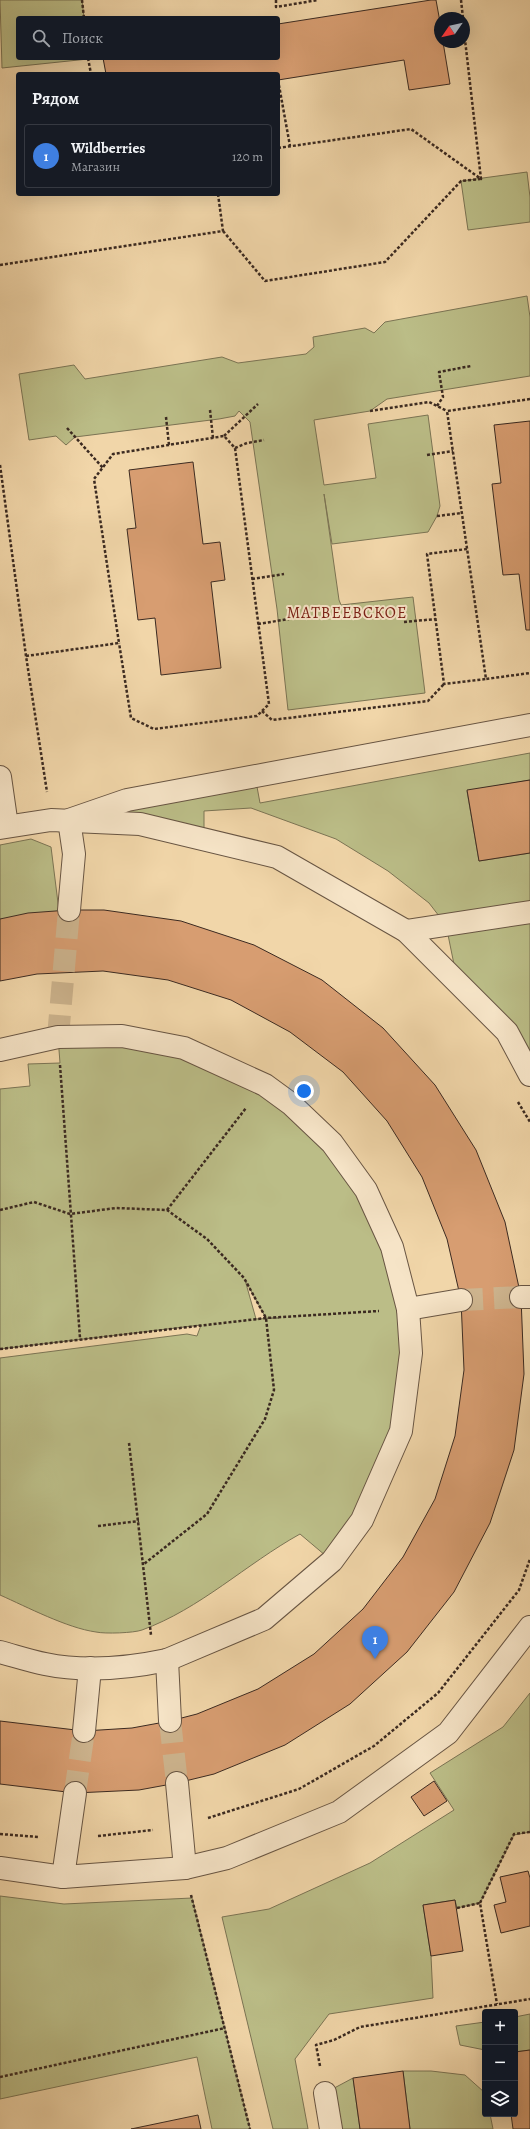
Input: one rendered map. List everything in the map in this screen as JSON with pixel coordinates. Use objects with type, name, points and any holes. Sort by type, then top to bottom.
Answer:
[{"type":"lane","points":[[0,777],[4,827],[60,820],[127,800],[530,725]]},
{"type":"lane","points":[[60,820],[74,854],[69,910]]},
{"type":"lane","points":[[60,820],[140,824],[277,857],[406,931],[507,1032],[530,1075]]},
{"type":"lane","points":[[406,931],[530,912]]},
{"type":"lane","points":[[0,1050],[58,1037],[122,1036],[184,1048],[265,1085],[291,1104],[332,1143],[366,1190],[392,1247],[408,1309],[410,1353],[401,1431],[362,1520],[332,1561],[264,1619],[161,1661],[90,1668],[46,1665],[0,1652]]},
{"type":"lane","points":[[408,1309],[461,1300]]},
{"type":"lane","points":[[0,1868],[63,1877],[184,1868],[227,1858],[339,1812],[448,1733],[530,1627]]},
{"type":"lane","points":[[161,1661],[170,1721]]},
{"type":"lane","points":[[84,1731],[90,1668]]},
{"type":"lane","points":[[177,1783],[184,1868]]},
{"type":"lane","points":[[63,1877],[75,1793]]},
{"type":"lane","points":[[325,2093],[331,2129]]},
{"type":"path","points":[[82,0],[84,16]]},
{"type":"path","points":[[276,0],[276,7],[318,0]]},
{"type":"path","points":[[460,0],[462,12]]},
{"type":"path","points":[[466,48],[481,178]]},
{"type":"path","points":[[88,60],[91,72]]},
{"type":"path","points":[[280,91],[290,146]]},
{"type":"path","points":[[280,148],[411,129],[481,178]]},
{"type":"path","points":[[218,196],[223,231],[265,281],[385,262],[461,181],[481,178]]},
{"type":"path","points":[[0,265],[223,231]]},
{"type":"path","points":[[437,406],[443,397],[439,372],[472,366]]},
{"type":"path","points":[[370,411],[429,402],[447,411],[530,399]]},
{"type":"path","points":[[224,436],[235,448],[269,704],[258,716],[154,729],[131,718],[94,479],[113,454],[224,436],[258,404]]},
{"type":"path","points":[[210,410],[213,438]]},
{"type":"path","points":[[447,411],[486,679]]},
{"type":"path","points":[[166,417],[169,446]]},
{"type":"path","points":[[68,428],[103,468]]},
{"type":"path","points":[[235,448],[247,443],[264,440]]},
{"type":"path","points":[[427,455],[453,451]]},
{"type":"path","points":[[0,465],[26,656],[60,820]]},
{"type":"path","points":[[437,516],[462,513]]},
{"type":"path","points":[[444,684],[427,554],[467,549]]},
{"type":"path","points":[[252,579],[284,574]]},
{"type":"path","points":[[258,624],[289,619]]},
{"type":"path","points":[[404,622],[436,619]]},
{"type":"path","points":[[26,656],[119,643]]},
{"type":"path","points":[[262,711],[272,720],[428,701],[444,684],[530,673]]},
{"type":"path","points":[[58,1037],[80,1338]]},
{"type":"path","points":[[167,1210],[265,1085]]},
{"type":"path","points":[[514,1095],[530,1122]]},
{"type":"path","points":[[0,1210],[34,1202],[70,1214],[116,1208],[167,1210],[207,1239],[244,1278],[266,1318],[274,1390],[265,1419],[207,1514],[144,1564]]},
{"type":"path","points":[[0,1349],[80,1338],[266,1318],[408,1309]]},
{"type":"path","points":[[129,1443],[144,1564],[161,1661]]},
{"type":"path","points":[[98,1526],[139,1521]]},
{"type":"path","points":[[181,1827],[299,1789],[374,1746],[438,1693],[519,1590],[530,1559]]},
{"type":"path","points":[[497,2004],[480,1903],[514,1834],[530,1832]]},
{"type":"path","points":[[184,1868],[250,2129]]},
{"type":"path","points":[[457,1908],[480,1903]]},
{"type":"path","points":[[325,2093],[316,2045],[334,2040],[360,2028],[530,1999]]},
{"type":"path","points":[[0,2077],[225,2028]]},
{"type":"green space","points":[[0,0],[82,0],[84,16],[16,16],[16,60],[78,60],[2,68]]},
{"type":"green space","points":[[527,172],[530,197],[530,222],[468,230],[461,181]]},
{"type":"green space","points":[[527,296],[530,317],[530,376],[387,399],[370,411],[314,420],[324,485],[376,478],[368,424],[428,415],[440,506],[437,516],[428,532],[332,544],[324,494],[339,600],[341,605],[413,597],[425,693],[288,710],[277,609],[250,422],[239,411],[235,416],[219,419],[75,437],[66,445],[56,436],[29,440],[19,374],[74,365],[85,379],[222,357],[238,363],[306,354],[314,347],[313,337],[365,328],[374,333],[385,322]]},
{"type":"green space","points":[[530,753],[530,780],[467,791],[479,861],[530,853],[530,1075],[458,984],[446,925],[429,903],[388,871],[336,839],[251,808],[204,811],[204,839],[69,820],[255,776],[260,803]]},
{"type":"green space","points":[[31,839],[51,847],[59,911],[0,920],[0,845]]},
{"type":"green space","points":[[122,1036],[265,1085],[366,1190],[408,1309],[401,1431],[332,1561],[300,1534],[184,1610],[163,1621],[142,1630],[133,1632],[106,1633],[85,1630],[47,1616],[0,1595],[0,1358],[187,1334],[197,1336],[201,1325],[0,1349],[0,1089],[30,1086],[28,1064],[60,1063],[58,1037]],"holes":[[[245,1280],[266,1318],[279,1318],[256,1319]]]},
{"type":"green space","points":[[530,1693],[530,1832],[514,1835],[480,1903],[457,1908],[455,1900],[423,1905],[431,1956],[433,1998],[329,2014],[295,2059],[308,2129],[273,2129],[222,1917],[269,1909],[370,1863],[454,1810],[430,1773],[503,1727]]},
{"type":"green space","points":[[0,1896],[64,1904],[192,1898],[250,2129],[212,2129],[197,2057],[0,2099]]},
{"type":"green space","points":[[530,2014],[530,2050],[518,2052],[518,2016]]},
{"type":"green space","points":[[482,2022],[482,2049],[460,2045],[456,2026]]},
{"type":"green space","points":[[403,2071],[431,2071],[465,2075],[482,2090],[482,2117],[491,2117],[493,2129],[410,2129]]},
{"type":"green space","points":[[353,2078],[360,2129],[331,2129],[325,2093]]},
{"type":"building","points":[[436,0],[438,12],[434,12],[434,48],[444,48],[450,84],[409,90],[404,60],[280,80],[280,72],[106,72],[103,60],[280,60],[280,24]]},
{"type":"building","points":[[530,421],[530,630],[526,630],[519,574],[503,575],[492,484],[501,483],[494,425]]},
{"type":"building","points":[[193,462],[203,544],[220,542],[225,580],[211,582],[221,668],[161,675],[155,618],[138,620],[127,529],[136,528],[129,470]]},
{"type":"building","points":[[530,780],[530,853],[479,861],[467,790]]},
{"type":"building","points":[[69,910],[104,910],[181,921],[254,945],[322,980],[383,1028],[435,1085],[476,1150],[505,1222],[521,1297],[524,1374],[514,1450],[490,1523],[454,1592],[407,1652],[350,1704],[285,1745],[214,1774],[177,1783],[139,1790],[75,1793],[0,1784],[0,1721],[84,1731],[132,1728],[170,1721],[197,1714],[258,1689],[314,1654],[363,1609],[403,1557],[435,1499],[455,1436],[464,1370],[461,1300],[447,1239],[422,1177],[387,1121],[343,1072],[290,1032],[231,1000],[168,980],[103,971],[37,974],[0,981],[0,919],[28,913]]},
{"type":"building","points":[[434,1781],[447,1801],[424,1816],[411,1797]]},
{"type":"building","points":[[528,1871],[530,1878],[530,1926],[501,1933],[494,1905],[506,1902],[500,1877]]},
{"type":"building","points":[[455,1900],[463,1951],[431,1956],[423,1905]]},
{"type":"building","points":[[530,2050],[530,2129],[513,2129],[511,2117],[518,2117],[518,2052]]},
{"type":"building","points":[[403,2071],[410,2129],[360,2129],[353,2078]]},
{"type":"building","points":[[198,2115],[201,2129],[131,2129]]},
{"type":"tunnel","points":[[58,1037],[69,910]]},
{"type":"tunnel","points":[[461,1300],[521,1297]]},
{"type":"tunnel","points":[[170,1721],[177,1783]]},
{"type":"tunnel","points":[[75,1793],[84,1731]]},
{"type":"place","name":"Wildberries","points":[[375,1659]]},
{"type":"district","name":"МАТВЕЕВСКОЕ","points":[[347,612]]}]
